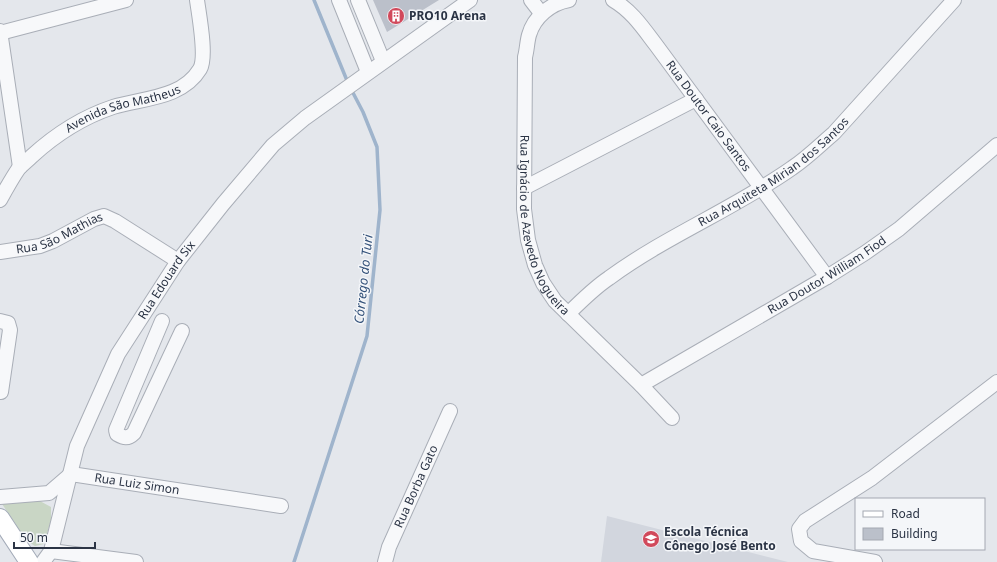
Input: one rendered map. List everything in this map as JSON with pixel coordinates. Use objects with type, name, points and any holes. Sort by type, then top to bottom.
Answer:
[{"type":"main road","points":[[0,518],[29,562]]},
{"type":"street","points":[[20,167],[0,32],[126,0]]},
{"type":"street","name":"Avenida São Matheus","points":[[0,200],[20,167],[42,147],[68,129],[89,117],[113,107],[174,91],[189,82],[201,68],[203,52],[197,0]]},
{"type":"street","points":[[340,0],[368,72]]},
{"type":"street","points":[[358,0],[383,61]]},
{"type":"street","name":"Rua Edouard Six","points":[[47,556],[61,510],[77,446],[118,354],[178,261],[223,204],[273,145],[305,118],[470,0]]},
{"type":"street","points":[[532,0],[542,13]]},
{"type":"street","name":"Rua Ignácio de Azevedo Nogueira","points":[[563,0],[542,13],[529,34],[525,57],[524,209],[528,240],[534,265],[555,302],[641,385],[672,418]]},
{"type":"street","name":"Rua Doutor Caio Santos","points":[[613,0],[623,6],[634,16],[827,277]]},
{"type":"street","name":"Rua Arquiteta Mirian dos Santos","points":[[568,314],[592,291],[631,263],[761,188],[792,168],[834,133],[954,0]]},
{"type":"street","points":[[524,188],[696,99]]},
{"type":"street","name":"Rua Doutor William Fiod","points":[[641,385],[827,277],[865,253],[899,229],[997,145]]},
{"type":"street","name":"Rua São Mathias","points":[[0,252],[40,246],[53,241],[94,218],[104,216],[115,221],[178,261]]},
{"type":"street","points":[[162,321],[116,430],[117,434],[125,438],[130,437],[134,433],[182,331]]},
{"type":"street","points":[[1,392],[10,330],[4,322]]},
{"type":"street","points":[[876,562],[814,551],[801,542],[799,529],[805,521],[872,478],[997,382]]},
{"type":"street","name":"Rua Borba Gato","points":[[385,562],[389,547],[450,411]]},
{"type":"street","points":[[0,497],[49,493],[70,474]]},
{"type":"street","name":"Rua Luiz Simon","points":[[70,474],[281,506]]},
{"type":"street","points":[[49,493],[61,510]]},
{"type":"street","points":[[47,556],[136,562]]},
{"type":"shaded area","name":"Escola Técnica Cônego José Bento","points":[[607,516],[788,562],[601,562]]},
{"type":"green space","points":[[38,500],[51,507],[51,520],[44,544],[35,546],[22,538],[15,523],[2,504]]},
{"type":"building","name":"PRO10 Arena","points":[[373,0],[439,0],[387,32]]},
{"type":"waterway","name":"Córrego do Turi","points":[[314,0],[348,83]]},
{"type":"waterway","name":"Córrego do Turi","points":[[294,562],[367,336],[380,210],[377,147],[363,112],[351,89]]},
{"type":"place","name":"PRO10 Arena","points":[[396,16]]},
{"type":"place","name":"Escola Técnica Cônego José Bento","points":[[651,539]]}]
